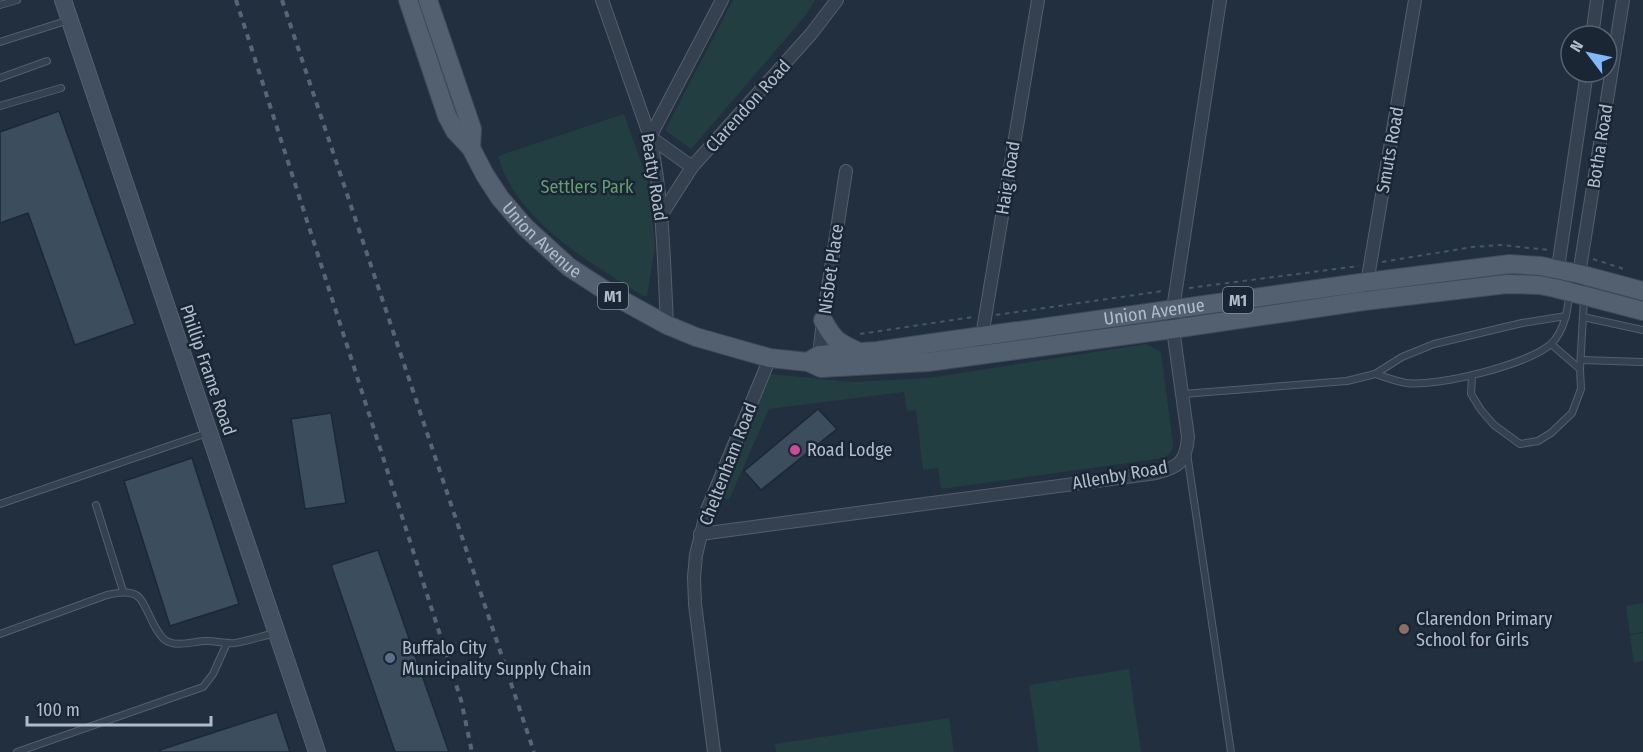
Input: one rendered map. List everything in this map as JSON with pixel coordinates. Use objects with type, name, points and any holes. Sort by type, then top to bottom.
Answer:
[{"type":"main road","name":"Union Avenue","points":[[408,0],[447,116],[455,131],[471,148],[500,198],[525,227],[569,267],[609,293],[667,325],[696,337],[770,358],[816,362],[928,362],[1364,301],[1507,284],[1569,287],[1643,311]]},
{"type":"main road","name":"Union Avenue","points":[[428,0],[472,129],[471,148]]},
{"type":"main road","name":"Union Avenue","points":[[816,362],[859,352],[1510,264],[1541,266],[1569,287]]},
{"type":"main road","name":"Union Avenue","points":[[1569,287],[1579,274],[1643,291]]},
{"type":"main road","points":[[823,320],[831,335],[859,352]]},
{"type":"street","name":"Phillip Frame Road","points":[[63,0],[317,752]]},
{"type":"street","name":"Beatty Road","points":[[602,0],[650,137],[655,160],[662,214],[667,325]]},
{"type":"street","points":[[692,167],[650,137],[723,0]]},
{"type":"street","name":"Clarendon Road","points":[[662,214],[692,167],[811,34],[837,0]]},
{"type":"street","name":"Haig Road","points":[[980,355],[1038,0]]},
{"type":"street","name":"Allenby Road","points":[[700,534],[1156,472],[1173,468],[1180,461],[1187,451],[1188,437],[1173,329],[1173,309],[1221,0]]},
{"type":"street","name":"Smuts Road","points":[[1364,301],[1415,0]]},
{"type":"street","points":[[1594,24],[1597,0]]},
{"type":"street","name":"Botha Road","points":[[1579,274],[1623,0]]},
{"type":"street","name":"Botha Road","points":[[1569,287],[1586,84]]},
{"type":"street","name":"Nisbet Place","points":[[816,362],[846,171]]},
{"type":"street","name":"Cheltenham Road","points":[[714,752],[695,604],[694,577],[700,534],[707,510],[770,358]]},
{"type":"lane","points":[[0,6],[17,0]]},
{"type":"lane","points":[[0,42],[70,20]]},
{"type":"lane","points":[[0,78],[47,61]]},
{"type":"lane","points":[[0,106],[61,88]]},
{"type":"lane","points":[[1375,374],[1406,383],[1428,383],[1472,375],[1522,360],[1551,344],[1560,332],[1566,316],[1569,287]]},
{"type":"lane","points":[[1472,375],[1471,394],[1494,426],[1520,444],[1538,441],[1551,433],[1572,413],[1581,389],[1583,318],[1569,287]]},
{"type":"lane","points":[[1182,394],[1347,381],[1375,374],[1402,357],[1434,344],[1522,322],[1566,316]]},
{"type":"lane","points":[[1583,318],[1643,330]]},
{"type":"lane","points":[[1551,344],[1580,369]]},
{"type":"lane","points":[[1581,360],[1643,362]]},
{"type":"lane","points":[[0,504],[209,433]]},
{"type":"lane","points":[[1187,451],[1231,752]]},
{"type":"lane","points":[[96,505],[123,591]]},
{"type":"lane","points":[[0,634],[123,591],[138,596],[159,633],[166,640],[174,643],[206,641],[235,643],[276,632]]},
{"type":"lane","points":[[17,752],[203,687],[213,674],[226,643]]},
{"type":"green space","points":[[733,0],[815,0],[806,15],[691,149],[665,130]]},
{"type":"green space","name":"Settlers Park","points":[[624,114],[647,179],[652,214],[655,247],[647,296],[643,296],[578,254],[538,221],[507,180],[498,156]]},
{"type":"green space","points":[[1146,344],[1161,352],[1173,446],[1171,452],[1164,458],[941,489],[938,468],[923,470],[916,410],[907,411],[904,392],[769,409],[729,500],[719,496],[771,374],[851,382],[928,378]]},
{"type":"green space","points":[[1643,603],[1643,632],[1630,634],[1626,606]]},
{"type":"green space","points":[[1643,633],[1643,661],[1634,663],[1630,635]]},
{"type":"green space","points":[[1129,669],[1141,752],[1039,752],[1029,685]]},
{"type":"green space","points":[[949,718],[954,752],[776,752],[775,744]]},
{"type":"building","points":[[59,111],[135,324],[75,345],[28,213],[0,223],[0,132]]},
{"type":"building","name":"Road Lodge","points":[[818,409],[837,429],[761,490],[744,471]]},
{"type":"building","points":[[331,413],[346,503],[305,509],[291,419]]},
{"type":"building","points":[[192,458],[239,604],[170,626],[124,481]]},
{"type":"building","name":"Buffalo City Municipality Supply Chain","points":[[378,550],[449,752],[395,752],[331,565]]},
{"type":"building","points":[[277,712],[290,752],[160,752],[160,750]]},
{"type":"railway","points":[[236,0],[461,700],[472,752]]},
{"type":"railway","points":[[282,0],[534,752]]},
{"type":"place","name":"Road Lodge","points":[[795,450]]},
{"type":"place","name":"Clarendon Primary School for Girls","points":[[1404,629]]},
{"type":"place","name":"Buffalo City Municipality Supply Chain","points":[[390,658]]}]
